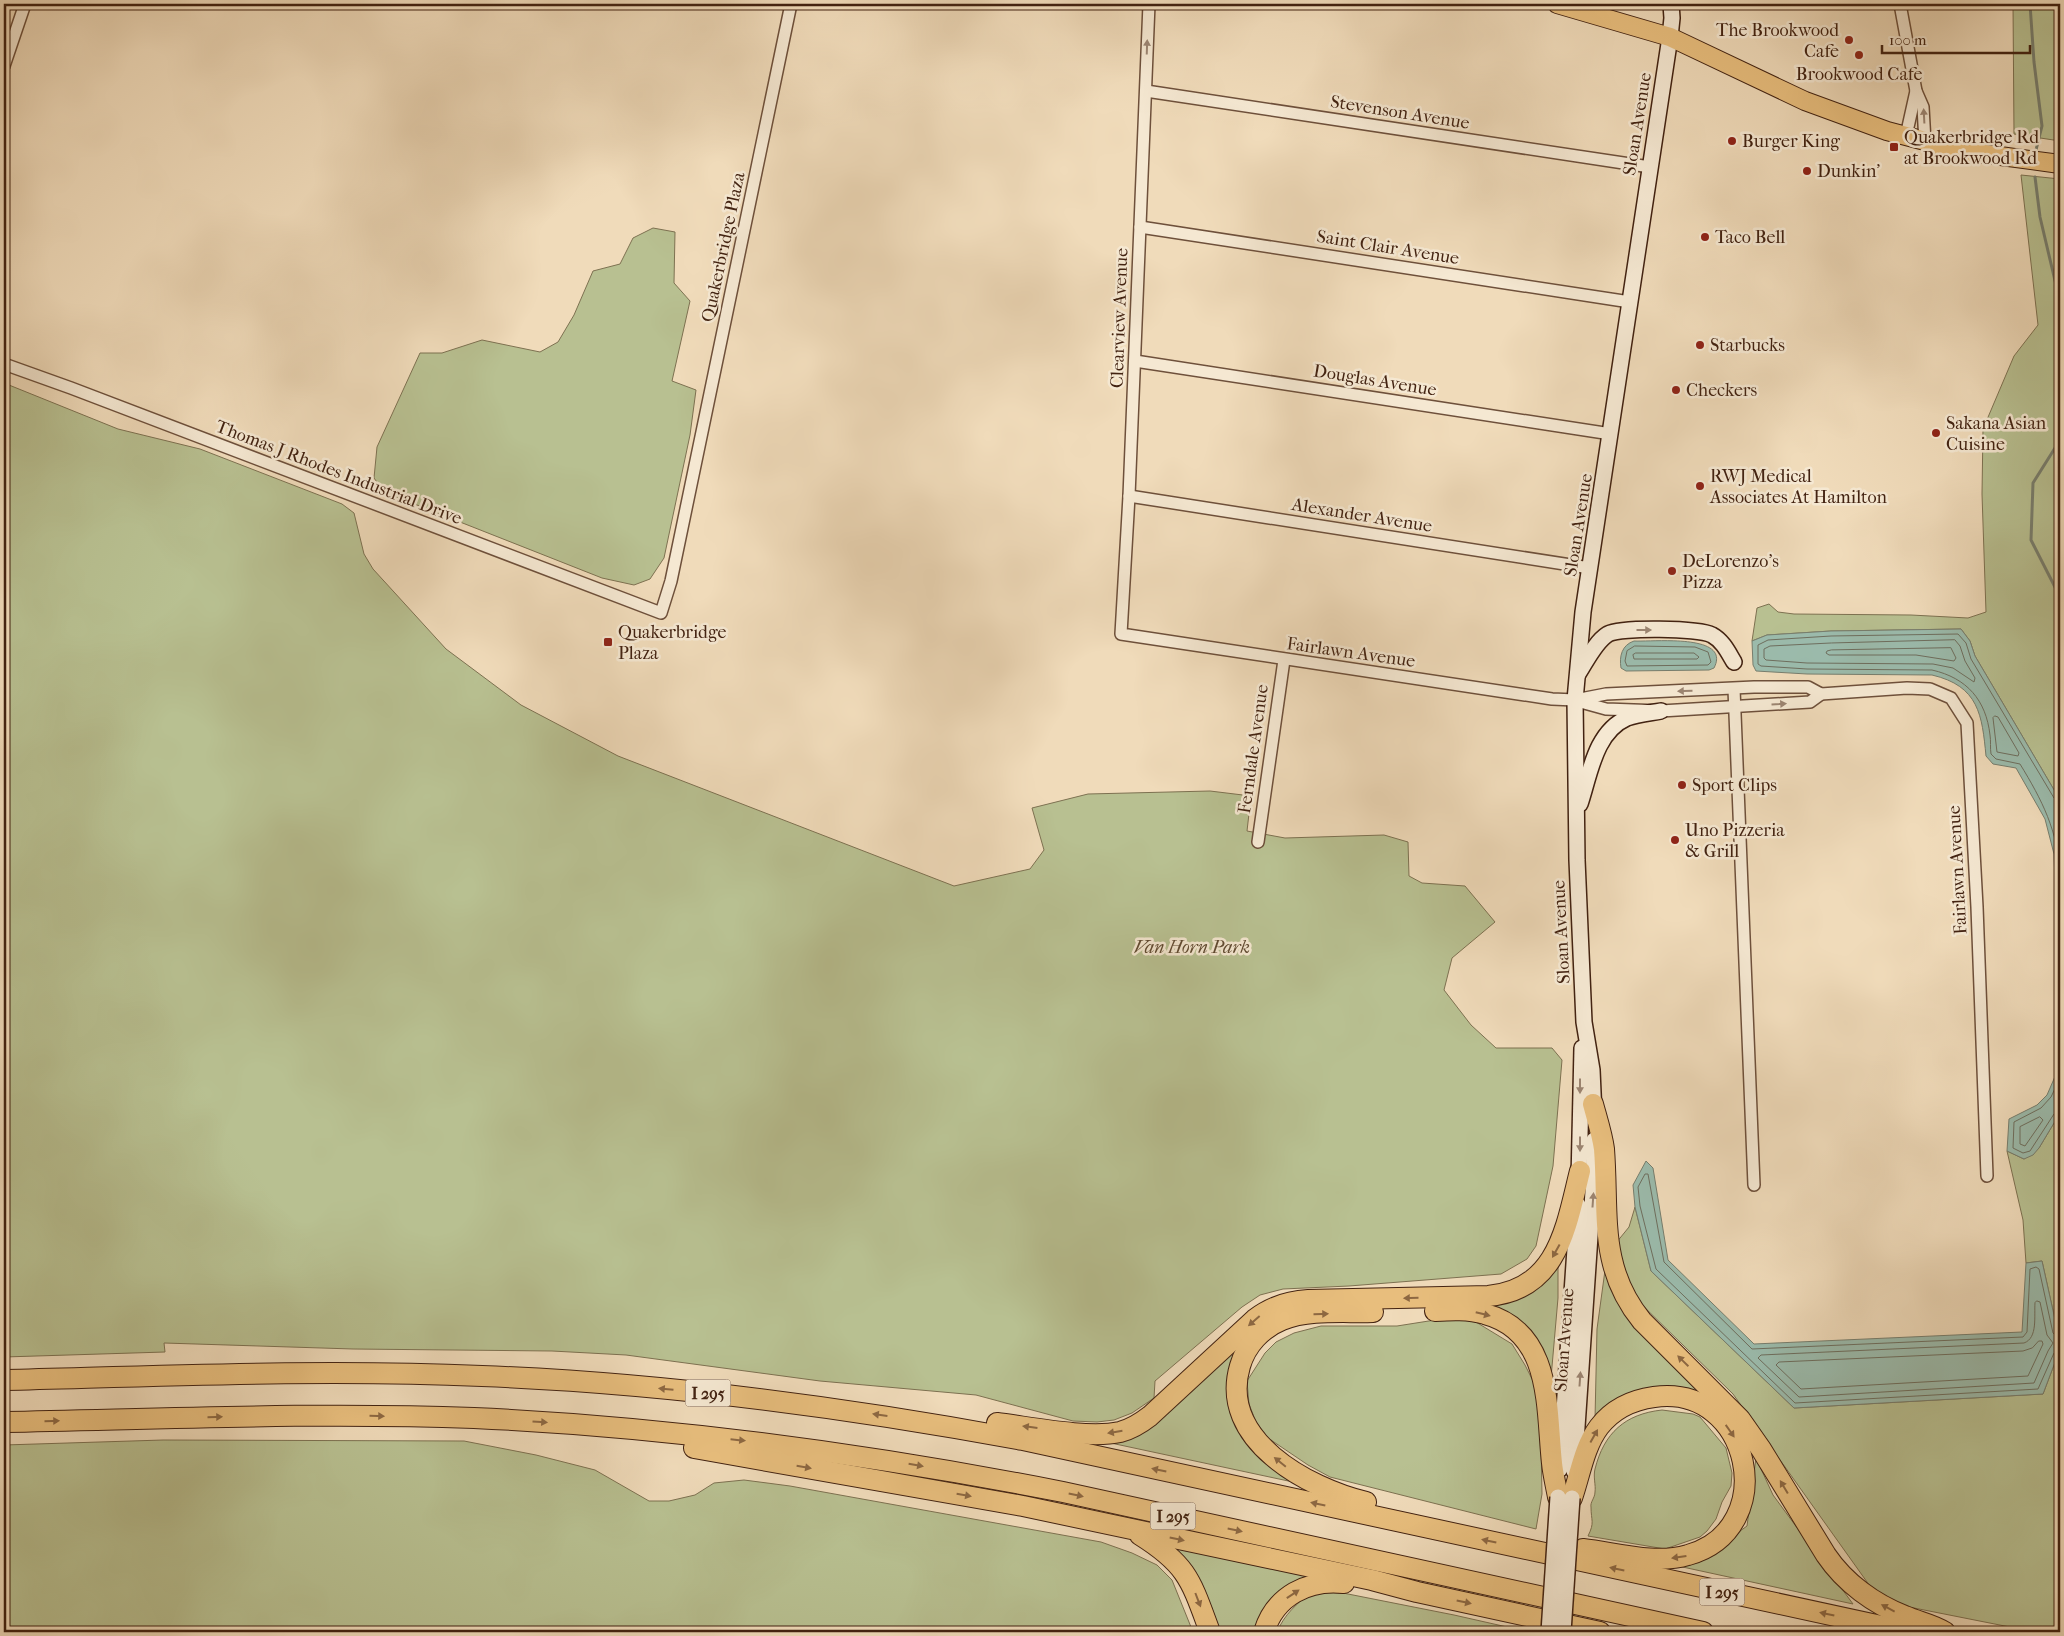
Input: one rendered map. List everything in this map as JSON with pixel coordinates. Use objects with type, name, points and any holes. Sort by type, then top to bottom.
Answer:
[{"type":"highway","points":[[1593,1104],[1604,1146],[1611,1262],[1617,1280],[1629,1304],[1642,1321],[1740,1419],[1761,1449],[1815,1539],[1838,1572],[1854,1586],[1885,1607],[1907,1617],[1934,1625],[1945,1632]]},
{"type":"highway","points":[[916,1420],[987,1422],[1094,1433],[1120,1432],[1132,1428],[1150,1416],[1255,1319],[1280,1305],[1308,1300],[1488,1296],[1512,1291],[1527,1284],[1541,1273],[1556,1252],[1565,1230],[1580,1171]]},
{"type":"highway","points":[[1400,1522],[1371,1503],[1330,1491],[1295,1473],[1270,1454],[1253,1434],[1241,1412],[1237,1380],[1241,1364],[1248,1349],[1256,1338],[1271,1326],[1290,1317],[1305,1314],[1452,1310],[1485,1314],[1505,1322],[1526,1342],[1538,1364],[1544,1381],[1552,1462],[1565,1497]]},
{"type":"highway","name":"I 295","points":[[4,1380],[366,1372],[483,1376],[700,1392],[916,1420],[1076,1451],[1908,1632]]},
{"type":"highway","points":[[1536,1551],[1584,1549],[1656,1558],[1682,1557],[1696,1553],[1721,1536],[1738,1513],[1744,1492],[1744,1460],[1728,1428],[1703,1406],[1681,1397],[1664,1396],[1648,1398],[1621,1408],[1599,1428],[1565,1497]]},
{"type":"highway","name":"I 295","points":[[4,1422],[356,1415],[485,1419],[637,1429],[798,1447],[905,1463],[1010,1482],[1703,1632]]},
{"type":"highway","points":[[637,1429],[690,1447],[980,1498],[1372,1580],[1417,1592],[1600,1632]]},
{"type":"highway","points":[[1130,1529],[1168,1554],[1183,1570],[1196,1595],[1210,1632]]},
{"type":"highway","points":[[1264,1632],[1273,1613],[1282,1602],[1293,1593],[1310,1585],[1336,1582],[1417,1592]]},
{"type":"main road","points":[[1557,4],[1670,37],[1813,104],[1906,136],[1925,142],[1992,156],[2060,164]]},
{"type":"main road","name":"Sloan Avenue","points":[[1549,1632],[1565,1497],[1594,1176],[1592,1070],[1584,1022],[1578,897],[1576,676],[1582,620],[1670,37],[1672,18],[1670,4]]},
{"type":"main road","points":[[1576,676],[1603,639],[1610,633],[1624,630],[1685,630],[1707,633],[1722,643],[1734,662]]},
{"type":"main road","points":[[1577,814],[1599,749],[1607,732],[1628,718],[1661,711]]},
{"type":"main road","name":"Sloan Avenue","points":[[1563,1632],[1565,1497],[1580,1171],[1580,1073],[1584,1022]]},
{"type":"street","points":[[4,66],[25,4]]},
{"type":"street","name":"Quakerbridge Plaza","points":[[661,613],[671,581],[791,4]]},
{"type":"street","name":"Clearview Avenue","points":[[1122,634],[1149,4]]},
{"type":"street","points":[[1900,4],[1916,91],[1923,107],[1925,142]]},
{"type":"street","name":"Stevenson Avenue","points":[[1146,91],[1650,167]]},
{"type":"street","points":[[1906,136],[1916,91]]},
{"type":"street","name":"Saint Clair Avenue","points":[[1140,227],[1630,302]]},
{"type":"street","name":"Douglas Avenue","points":[[1134,361],[1610,434]]},
{"type":"street","name":"Thomas J Rhodes Industrial Drive","points":[[4,364],[661,613]]},
{"type":"street","name":"Alexander Avenue","points":[[1129,496],[1590,568]]},
{"type":"street","name":"Fairlawn Avenue","points":[[1122,634],[1544,699],[1575,700],[1606,694],[1754,687],[1808,687],[1821,694]]},
{"type":"street","name":"Ferndale Avenue","points":[[1258,842],[1284,660]]},
{"type":"street","name":"Fairlawn Avenue","points":[[1575,700],[1606,709],[1661,711],[1810,702],[1821,694],[1907,688],[1930,689],[1951,698],[1967,723],[1978,927],[1987,1176]]},
{"type":"street","points":[[1734,689],[1754,1185]]},
{"type":"green space","points":[[2013,4],[2060,4],[2060,141],[2014,134]]},
{"type":"green space","points":[[2021,175],[2060,179],[2060,800],[1975,656],[1970,641],[1961,629],[1831,631],[1767,635],[1752,641],[1757,608],[1769,604],[1778,612],[1794,614],[1911,615],[1968,618],[1986,612],[1982,494],[1983,429],[2014,356],[2038,325]]},
{"type":"green space","points":[[653,228],[675,232],[674,283],[690,301],[672,381],[696,390],[690,435],[664,558],[650,579],[634,585],[602,578],[384,492],[374,478],[377,447],[420,353],[442,353],[482,340],[540,352],[558,342],[574,315],[593,271],[620,264],[633,238]]},
{"type":"green space","name":"Van Horn Park","points":[[4,383],[118,429],[200,449],[342,504],[354,513],[364,554],[373,569],[446,649],[521,705],[618,756],[954,886],[1030,869],[1044,850],[1032,808],[1088,794],[1210,791],[1251,796],[1247,831],[1285,838],[1384,835],[1408,842],[1409,876],[1422,883],[1465,886],[1495,922],[1452,958],[1444,990],[1471,1025],[1496,1048],[1552,1048],[1562,1060],[1553,1166],[1536,1246],[1527,1259],[1501,1274],[1349,1286],[1283,1289],[1260,1295],[1242,1307],[1155,1381],[1154,1398],[1132,1413],[1114,1420],[1097,1422],[1073,1421],[976,1395],[820,1381],[626,1355],[552,1351],[353,1349],[164,1343],[165,1352],[4,1357]]},
{"type":"green space","points":[[2060,1113],[2060,1342],[2042,1261],[2026,1263],[2023,1220],[2007,1151],[2024,1159],[2039,1148]]},
{"type":"green space","points":[[1635,1207],[1651,1271],[1794,1408],[2043,1394],[2060,1349],[2060,1632],[2035,1632],[1904,1606],[1872,1589],[1733,1394],[1634,1297],[1616,1243],[1629,1227]]},
{"type":"green space","points":[[1558,1261],[1558,1298],[1551,1378],[1484,1302]]},
{"type":"green space","points":[[1606,1263],[1709,1399],[1661,1391],[1595,1419],[1597,1329]]},
{"type":"green space","points":[[1471,1319],[1512,1344],[1540,1395],[1542,1494],[1536,1529],[1330,1477],[1308,1465],[1268,1438],[1256,1422],[1249,1404],[1247,1381],[1265,1353],[1276,1342],[1294,1333],[1321,1326],[1397,1326],[1435,1320]]},
{"type":"green space","points":[[1241,1343],[1230,1392],[1293,1482],[1092,1439],[1132,1433]]},
{"type":"green space","points":[[1662,1410],[1693,1414],[1700,1417],[1726,1448],[1732,1473],[1731,1486],[1722,1502],[1716,1519],[1700,1537],[1665,1549],[1588,1536],[1592,1524],[1591,1505],[1595,1494],[1594,1472],[1604,1445],[1610,1436],[1627,1421],[1649,1412]]},
{"type":"green space","points":[[163,1440],[464,1441],[536,1455],[595,1470],[649,1501],[669,1501],[695,1495],[714,1483],[744,1480],[790,1486],[1101,1542],[1132,1553],[1157,1565],[1172,1580],[1193,1632],[4,1632],[4,1445]]},
{"type":"green space","points":[[1756,1458],[1773,1495],[1853,1604],[1678,1566],[1704,1557],[1747,1526]]},
{"type":"green space","points":[[1171,1548],[1325,1576],[1258,1632],[1219,1632],[1212,1608],[1204,1593]]},
{"type":"green space","points":[[1312,1592],[1343,1593],[1454,1615],[1516,1629],[1520,1632],[1277,1632],[1283,1620],[1301,1600]]},
{"type":"water","points":[[1961,629],[1970,641],[1975,656],[2060,800],[2060,1014],[2054,854],[2045,819],[2016,768],[1993,764],[1986,756],[1980,715],[1969,695],[1948,680],[1932,675],[1807,674],[1756,671],[1753,665],[1752,641],[1767,635],[1831,631]]},
{"type":"water","points":[[1634,641],[1672,641],[1701,644],[1712,649],[1716,657],[1714,668],[1709,670],[1626,671],[1621,668],[1620,659],[1622,651]]},
{"type":"water","points":[[2060,1065],[2060,1113],[2039,1148],[2033,1155],[2024,1159],[2007,1151],[2009,1119],[2037,1105],[2047,1095]]},
{"type":"water","points":[[1646,1161],[1653,1168],[1668,1260],[1754,1344],[2022,1332],[2026,1263],[2042,1261],[2060,1342],[2060,1349],[2043,1394],[1794,1408],[1651,1271],[1635,1207],[1633,1185]]},
{"type":"waterway","points":[[2030,4],[2034,62],[2042,126],[2036,150]]},
{"type":"waterway","points":[[2035,177],[2040,217],[2060,302]]},
{"type":"waterway","points":[[2060,440],[2033,483],[2031,540],[2060,597]]},
{"type":"place","name":"The Brookwood Cafe","points":[[1849,40]]},
{"type":"place","name":"Brookwood Cafe","points":[[1859,55]]},
{"type":"place","name":"Burger King","points":[[1732,141]]},
{"type":"place","name":"Quakerbridge Rd at Brookwood Rd","points":[[1894,147]]},
{"type":"place","name":"Dunkin'","points":[[1807,171]]},
{"type":"place","name":"Taco Bell","points":[[1705,237]]},
{"type":"place","name":"Starbucks","points":[[1700,345]]},
{"type":"place","name":"Checkers","points":[[1676,390]]},
{"type":"place","name":"Sakana Asian Cuisine","points":[[1936,433]]},
{"type":"place","name":"RWJ Medical Associates At Hamilton","points":[[1700,486]]},
{"type":"place","name":"DeLorenzo's Pizza","points":[[1672,571]]},
{"type":"place","name":"Quakerbridge Plaza","points":[[608,642]]},
{"type":"place","name":"Sport Clips","points":[[1682,785]]},
{"type":"place","name":"Uno Pizzeria & Grill","points":[[1675,840]]}]
